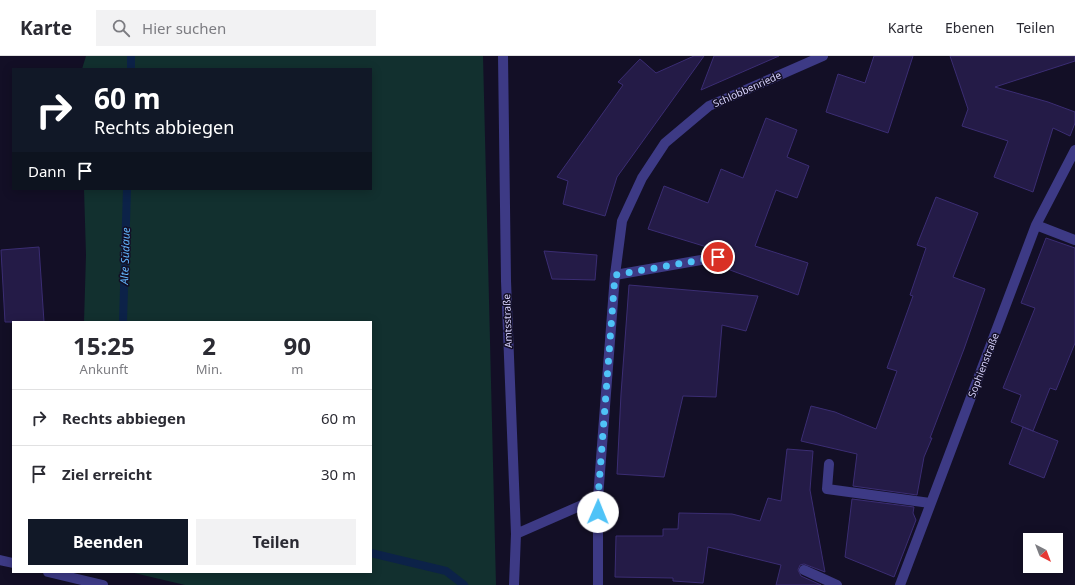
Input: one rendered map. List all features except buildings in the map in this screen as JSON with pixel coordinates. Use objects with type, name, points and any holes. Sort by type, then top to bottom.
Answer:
[{"type":"street","name":"Amtsstraße","points":[[503,56],[506,281],[516,534],[514,585]]},
{"type":"street","name":"Schlobbenriede","points":[[598,585],[598,498],[615,275],[622,221],[642,178],[665,143],[709,106],[823,56]]},
{"type":"street","name":"Sophienstraße","points":[[900,585],[1036,225],[1075,150]]},
{"type":"street","points":[[1036,225],[1075,240]]},
{"type":"street","points":[[615,275],[718,257]]},
{"type":"street","points":[[829,464],[827,489],[930,503]]},
{"type":"street","points":[[516,534],[598,498]]},
{"type":"street","points":[[0,560],[12,564]]},
{"type":"street","points":[[804,570],[838,585]]},
{"type":"street","points":[[52,573],[103,585]]},
{"type":"green space","points":[[86,56],[483,56],[496,585],[185,585],[134,573],[372,573],[372,321],[84,321],[86,255],[84,190],[372,190],[372,68],[82,68]]},
{"type":"waterway","name":"Alte Südaue","points":[[131,56],[131,68]]},
{"type":"waterway","name":"Alte Südaue","points":[[123,321],[127,190]]},
{"type":"waterway","name":"Alte Südaue","points":[[372,553],[446,571],[464,585]]},
{"type":"route","points":[[598,512],[615,275],[718,257]]}]
